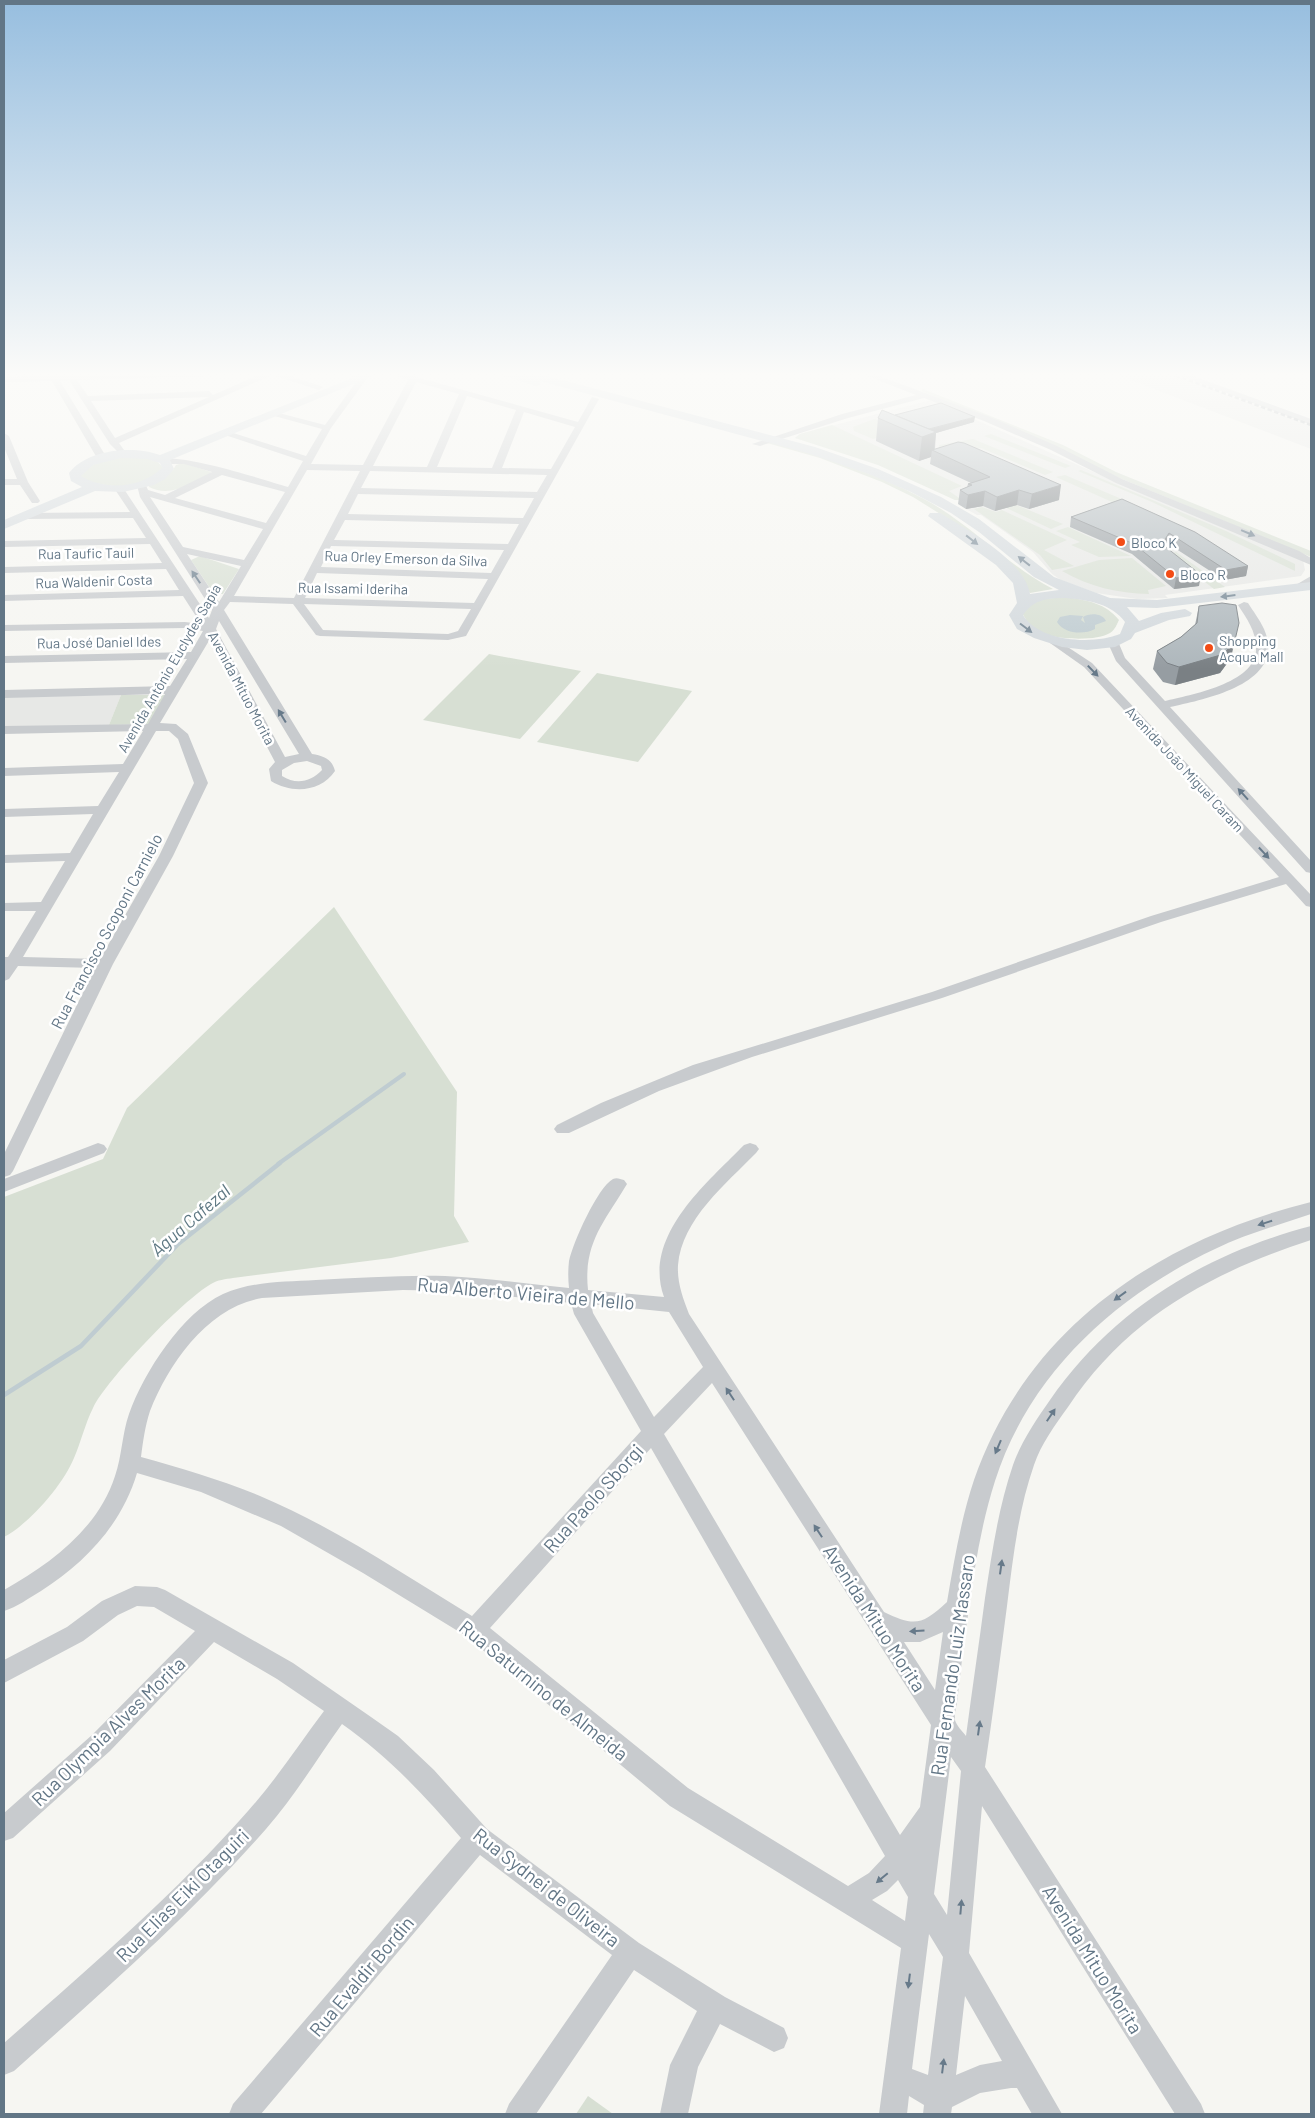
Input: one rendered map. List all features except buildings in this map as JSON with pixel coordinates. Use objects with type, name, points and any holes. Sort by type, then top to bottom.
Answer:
[{"type":"main road","points":[[76,472],[75,478],[80,483],[94,487],[143,489],[166,472]]},
{"type":"main road","points":[[846,472],[906,499]]},
{"type":"main road","points":[[873,472],[906,486],[973,521],[1048,580],[1121,609],[1130,617],[1130,630]]},
{"type":"main road","points":[[4,513],[80,483]]},
{"type":"main road","points":[[4,525],[94,487]]},
{"type":"main road","points":[[921,508],[958,530],[1002,564],[1020,582],[1024,603]]},
{"type":"main road","points":[[1107,602],[1157,604],[1305,587]]},
{"type":"main road","points":[[1091,597],[1054,594],[1024,603],[1018,609],[1016,616],[1019,623],[1027,630],[1054,641],[1091,645],[1113,641],[1130,630],[1166,616],[1311,597]]},
{"type":"street","points":[[18,472],[34,500]]},
{"type":"street","points":[[166,498],[220,472],[291,491]]},
{"type":"street","name":"Avenida Antônio Euclydes Sapia","points":[[4,976],[8,961],[47,906],[210,629],[218,610],[227,599],[302,472]]},
{"type":"street","points":[[365,472],[344,517],[297,602],[320,633],[457,636],[463,632],[554,472],[549,472]]},
{"type":"street","points":[[1100,472],[1118,481],[1295,552],[1311,562]]},
{"type":"street","points":[[1121,472],[1311,550]]},
{"type":"street","points":[[4,482],[23,482]]},
{"type":"street","name":"Avenida Mituo Morita","points":[[118,488],[210,629],[282,763]]},
{"type":"street","points":[[143,489],[166,498],[269,527]]},
{"type":"street","name":"Avenida Mituo Morita","points":[[143,489],[177,548],[218,610],[307,757]]},
{"type":"street","points":[[355,491],[541,495]]},
{"type":"street","points":[[26,516],[136,515]]},
{"type":"street","points":[[344,517],[527,521]]},
{"type":"street","points":[[4,544],[152,541]]},
{"type":"street","points":[[328,543],[512,547]]},
{"type":"street","points":[[177,548],[247,564]]},
{"type":"street","name":"Rua Taufic Tauil","points":[[4,570],[168,566]]},
{"type":"street","name":"Rua Orley Emerson da Silva","points":[[314,570],[496,576]]},
{"type":"street","points":[[1305,587],[1311,579]]},
{"type":"street","name":"Rua Waldenir Costa","points":[[4,598],[186,593]]},
{"type":"street","name":"Rua Issami Ideriha","points":[[227,599],[479,606]]},
{"type":"street","points":[[1162,705],[1204,696],[1224,689],[1240,682],[1254,670],[1263,657],[1264,647],[1255,619],[1244,605]]},
{"type":"street","points":[[4,628],[185,625],[210,629]]},
{"type":"street","name":"Avenida João Miguel Caram","points":[[1054,641],[1088,665],[1311,903]]},
{"type":"street","name":"Avenida João Miguel Caram","points":[[1113,641],[1120,659],[1310,867]]},
{"type":"street","name":"Rua José Daniel Ides","points":[[4,659],[194,656]]},
{"type":"street","points":[[4,694],[174,690]]},
{"type":"street","points":[[4,730],[152,726]]},
{"type":"street","name":"Rua Francisco Scoponi Carnielo","points":[[4,1171],[105,964],[166,856],[201,783],[184,737],[178,730],[172,727],[152,726]]},
{"type":"street","points":[[294,758],[320,759],[327,764],[329,771],[320,780],[308,784],[285,784],[276,778],[275,769],[282,763],[294,758]]},
{"type":"street","points":[[4,772],[128,768]]},
{"type":"street","points":[[4,813],[103,810]]},
{"type":"street","points":[[4,859],[76,857]]},
{"type":"street","points":[[563,1130],[600,1109],[642,1091],[729,1059],[907,1005],[1217,900],[1289,879]]},
{"type":"street","points":[[4,907],[47,906]]},
{"type":"street","points":[[8,961],[105,964]]},
{"type":"street","points":[[4,1186],[98,1149]]},
{"type":"street","name":"Avenida Mituo Morita","points":[[750,1150],[696,1208],[674,1240],[667,1272],[669,1292],[674,1305],[973,1769],[1191,2114]]},
{"type":"street","points":[[618,1184],[597,1214],[578,1259],[578,1296],[591,1327],[922,1894],[1048,2114]]},
{"type":"street","name":"Rua Fernando Luiz Massaro","points":[[893,2114],[914,1941],[922,1894],[956,1607],[971,1528],[992,1459],[1020,1401],[1050,1359],[1090,1318],[1165,1266],[1210,1243],[1311,1208]]},
{"type":"street","name":"Rua Fernando Luiz Massaro","points":[[938,2107],[956,1956],[973,1769],[1007,1522],[1024,1464],[1044,1425],[1074,1381],[1112,1339],[1150,1307],[1191,1281],[1256,1251],[1311,1233]]},
{"type":"street","name":"Rua Alberto Vieira de Mello","points":[[4,1601],[39,1579],[82,1547],[111,1509],[120,1492],[129,1462],[140,1412],[153,1386],[189,1334],[213,1309],[228,1299],[249,1294],[306,1288],[430,1282],[674,1305]]},
{"type":"street","name":"Rua Paolo Sborgi","points":[[474,1630],[652,1433],[714,1368]]},
{"type":"street","name":"Rua Saturnino de Almeida","points":[[129,1462],[205,1484],[283,1517],[371,1566],[474,1630],[647,1773],[679,1797],[914,1941]]},
{"type":"street","name":"Rua Sydnei de Oliveira","points":[[4,1672],[75,1634],[110,1608],[136,1596],[157,1597],[211,1630],[285,1671],[389,1744],[447,1800],[478,1838],[630,1952],[715,2007],[774,2038]]},
{"type":"street","points":[[873,1616],[892,1629],[909,1632],[928,1631],[941,1623],[956,1607]]},
{"type":"street","name":"Rua Olympia Alves Morita","points":[[4,1829],[101,1743],[211,1630]]},
{"type":"street","name":"Rua Elias Eiki Otaguiri","points":[[4,2061],[125,1954],[183,1898],[258,1819],[339,1710]]},
{"type":"street","points":[[849,1900],[878,1882],[900,1857],[932,1811]]},
{"type":"street","name":"Rua Evaldir Bordin","points":[[243,2114],[478,1838]]},
{"type":"street","points":[[519,2114],[630,1952]]},
{"type":"street","points":[[674,2114],[684,2065],[696,2039],[715,2007]]},
{"type":"street","points":[[897,2080],[910,2082],[925,2088],[938,2107],[971,2080],[999,2074],[1025,2074]]},
{"type":"shaded area","points":[[82,472],[159,472],[143,482],[124,486],[103,485],[80,479]]},
{"type":"shaded area","points":[[170,472],[211,472],[210,475],[173,490],[157,490],[149,487],[150,484]]},
{"type":"shaded area","points":[[856,472],[873,475],[933,504],[1022,570],[1053,589],[1030,593],[953,522],[913,497]]},
{"type":"shaded area","points":[[893,472],[932,472],[962,486],[949,491],[962,500],[955,500]]},
{"type":"shaded area","points":[[896,472],[1093,472],[1303,560],[1305,570],[1301,576],[1165,595],[1168,598],[1137,599],[1096,593],[1061,580],[1052,574],[1033,552],[981,515],[966,509],[962,500],[955,500]]},
{"type":"shaded area","points":[[1038,472],[1053,472],[1045,475]]},
{"type":"shaded area","points":[[1080,472],[1085,472],[1226,531],[1295,564],[1295,571],[1152,502]]},
{"type":"shaded area","points":[[1106,472],[1116,472],[1311,551],[1311,557]]},
{"type":"shaded area","points":[[1065,475],[1131,503],[1121,506],[1056,477]]},
{"type":"shaded area","points":[[1004,500],[1063,524],[1051,529],[996,503]]},
{"type":"shaded area","points":[[982,507],[996,512],[1002,510],[1067,540],[1044,550],[1074,566],[1052,570],[1040,555],[974,509]]},
{"type":"shaded area","points":[[1068,527],[1131,556],[1099,557],[1071,545],[1080,542],[1056,531]]},
{"type":"shaded area","points":[[1176,552],[1225,587],[1214,589],[1169,554]]},
{"type":"shaded area","points":[[200,556],[239,569],[223,594],[214,594],[191,560]]},
{"type":"shaded area","points":[[1132,558],[1166,586],[1148,590],[1149,594],[1126,592],[1093,585],[1062,571],[1099,560]]},
{"type":"shaded area","points":[[1068,597],[1102,606],[1114,614],[1119,620],[1115,629],[1103,636],[1094,638],[1049,636],[1034,629],[1022,613],[1025,606],[1041,599]]},
{"type":"shaded area","points":[[1092,614],[1102,616],[1106,621],[1095,625],[1095,629],[1080,633],[1064,629],[1057,622],[1060,617],[1070,615],[1083,616],[1081,620],[1085,623],[1083,617]]},
{"type":"shaded area","points":[[489,654],[581,671],[520,739],[423,720]]},
{"type":"shaded area","points":[[597,673],[692,691],[638,762],[537,742]]},
{"type":"shaded area","points":[[121,695],[109,725],[4,727],[4,697]]},
{"type":"shaded area","points":[[121,695],[165,695],[150,724],[109,725]]},
{"type":"shaded area","points":[[334,907],[457,1092],[454,1216],[469,1242],[391,1258],[230,1278],[211,1284],[198,1293],[165,1323],[113,1379],[93,1408],[74,1458],[62,1480],[44,1503],[24,1523],[4,1537],[4,1197],[103,1159],[127,1108]]},
{"type":"shaded area","points":[[588,2096],[613,2114],[576,2114]]},
{"type":"waterway","name":"Água Cafezal","points":[[278,1164],[404,1074]]},
{"type":"waterway","name":"Água Cafezal","points":[[4,1395],[81,1346],[178,1244],[280,1163]]},
{"type":"place","name":"Bloco K","points":[[1121,542]]},
{"type":"place","name":"Bloco R","points":[[1170,574]]},
{"type":"place","name":"Shopping Acqua Mall","points":[[1209,648]]}]
